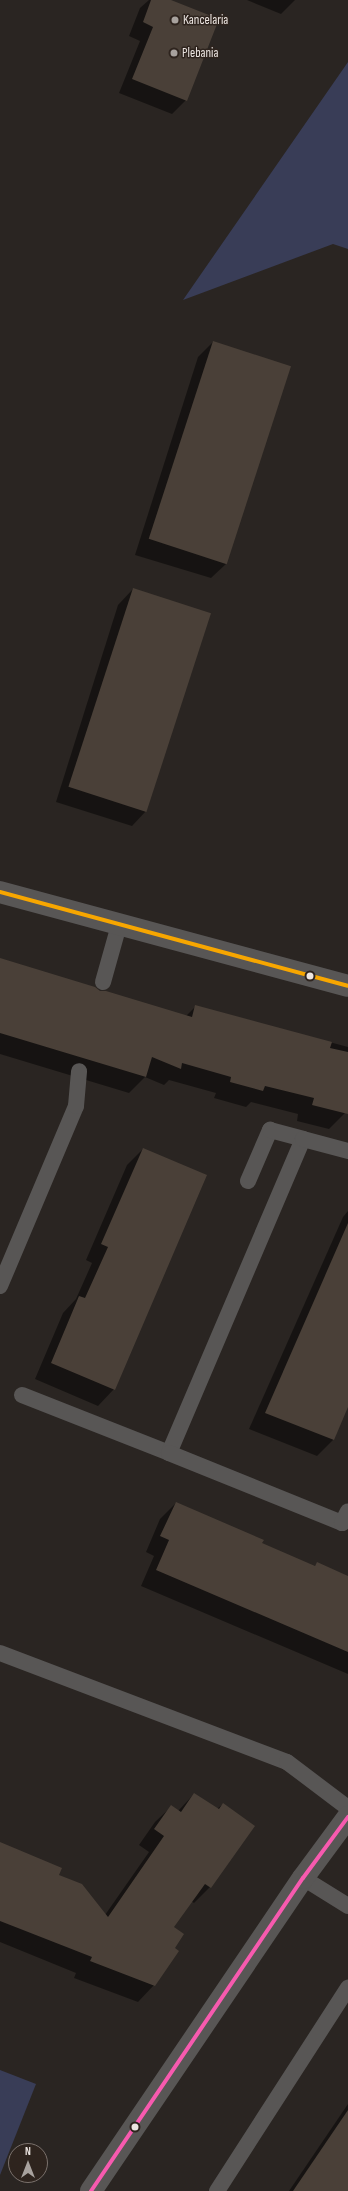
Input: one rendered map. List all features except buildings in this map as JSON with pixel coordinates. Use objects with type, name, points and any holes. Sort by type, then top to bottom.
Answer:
[{"type":"street","points":[[0,892],[348,986]]},
{"type":"street","points":[[92,2191],[303,1878],[348,1818]]},
{"type":"lane","points":[[103,982],[119,925]]},
{"type":"lane","points":[[0,1286],[76,1106],[79,1071]]},
{"type":"lane","points":[[248,1181],[270,1130],[348,1151]]},
{"type":"lane","points":[[169,1453],[303,1139]]},
{"type":"lane","points":[[22,1395],[342,1523],[348,1511]]},
{"type":"lane","points":[[0,1653],[287,1762],[348,1808]]},
{"type":"lane","points":[[303,1878],[348,1906]]},
{"type":"lane","points":[[217,2191],[348,1988]]},
{"type":"shaded area","points":[[348,62],[348,249],[333,244],[183,300]]},
{"type":"shaded area","points":[[0,2070],[36,2084],[13,2143],[8,2143],[8,2155],[0,2175]]},
{"type":"transit line","points":[[0,892],[348,986]]},
{"type":"transit line","points":[[91,2191],[303,1878],[348,1817]]},
{"type":"place","name":"Kancelaria","points":[[175,20]]},
{"type":"place","name":"Plebania","points":[[174,53]]}]
